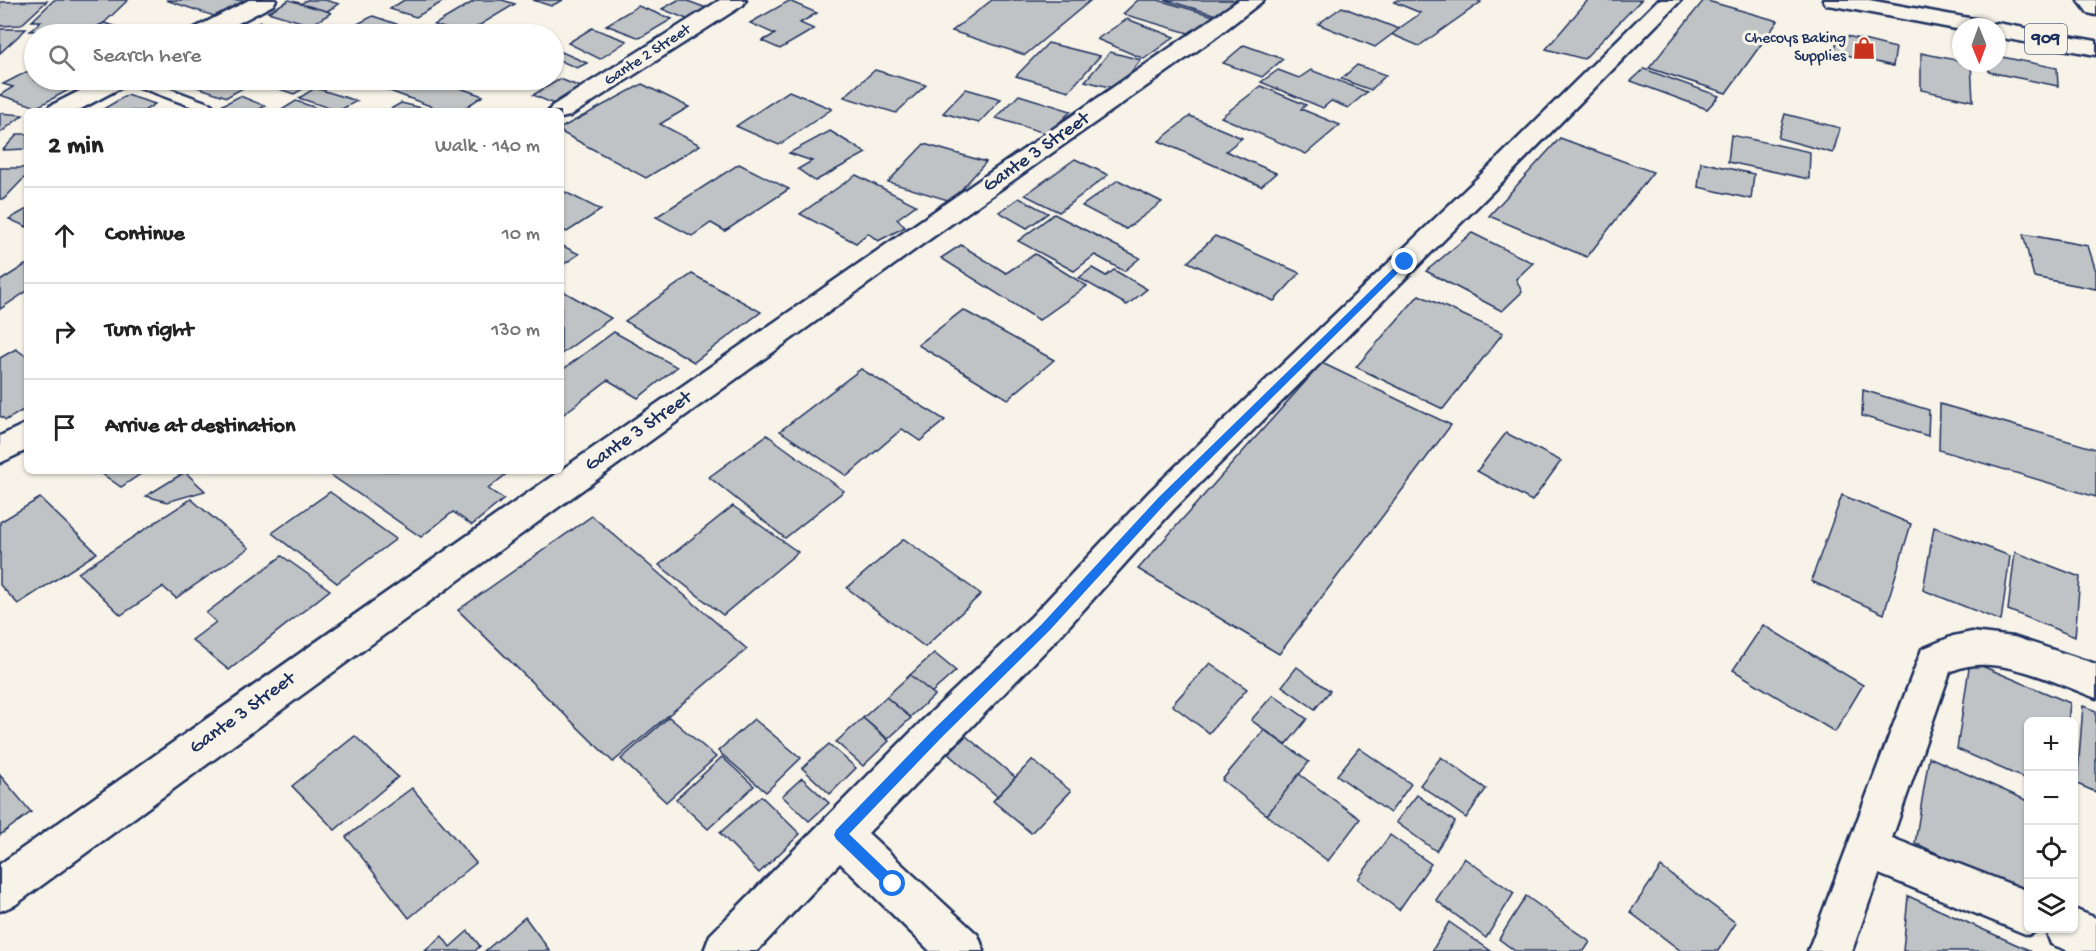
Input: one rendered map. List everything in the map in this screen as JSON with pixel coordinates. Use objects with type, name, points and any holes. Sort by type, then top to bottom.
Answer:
[{"type":"main road","points":[[220,24],[265,0]]},
{"type":"main road","name":"Gante 2 Street","points":[[564,109],[735,0]]},
{"type":"main road","name":"Gante 3 Street","points":[[0,890],[835,293],[1253,0]]},
{"type":"main road","points":[[726,951],[936,734],[1046,627],[1162,500],[1500,170],[1670,0]]},
{"type":"main road","points":[[1834,0],[1952,22]]},
{"type":"main road","points":[[2089,0],[2096,8]]},
{"type":"main road","name":"909","points":[[2006,32],[2096,48]]},
{"type":"main road","points":[[65,108],[99,90]]},
{"type":"main road","points":[[0,451],[24,437]]},
{"type":"main road","points":[[1830,951],[1935,661],[1947,652],[1964,648],[2004,650],[2096,681]]},
{"type":"main road","points":[[840,835],[962,951]]},
{"type":"main road","points":[[1868,849],[2024,911]]},
{"type":"main road","points":[[2078,933],[2096,940]]},
{"type":"lane","points":[[160,90],[206,107]]},
{"type":"building","points":[[54,0],[128,0],[102,24],[38,24],[41,21],[32,21]]},
{"type":"building","points":[[166,0],[254,0],[220,18]]},
{"type":"building","points":[[289,0],[331,13],[313,24],[308,24],[268,12]]},
{"type":"building","points":[[307,0],[325,0],[339,4],[327,11],[301,4]]},
{"type":"building","points":[[404,0],[444,1],[416,17],[390,9]]},
{"type":"building","points":[[476,0],[502,0],[515,4],[482,24],[436,24]]},
{"type":"building","points":[[533,0],[563,0],[551,6]]},
{"type":"building","points":[[678,0],[685,0],[709,9],[689,20],[662,9]]},
{"type":"building","points":[[992,0],[1091,0],[1025,55],[952,31]]},
{"type":"building","points":[[1138,0],[1158,0],[1214,16],[1195,35],[1123,14]]},
{"type":"building","points":[[1165,0],[1236,0],[1220,16]]},
{"type":"building","points":[[1397,0],[1477,0],[1481,2],[1419,46],[1391,34],[1421,13],[1394,2]]},
{"type":"building","points":[[1588,0],[1641,0],[1584,59],[1546,49]]},
{"type":"building","points":[[1704,0],[1778,21],[1726,93],[1649,68]]},
{"type":"building","points":[[47,1],[21,25],[0,26],[0,2]]},
{"type":"building","points":[[789,1],[817,13],[800,23],[814,29],[780,49],[762,41],[775,34],[750,23]]},
{"type":"building","points":[[638,6],[672,19],[640,38],[606,25]]},
{"type":"building","points":[[1342,7],[1399,29],[1375,47],[1318,24]]},
{"type":"building","points":[[373,16],[396,24],[357,24]]},
{"type":"building","points":[[1127,19],[1174,37],[1144,59],[1097,39]]},
{"type":"building","points":[[592,28],[627,41],[600,59],[568,43]]},
{"type":"building","points":[[0,29],[24,29],[24,31],[0,53]]},
{"type":"building","points":[[1839,34],[1896,48],[1893,66],[1834,52]]},
{"type":"building","points":[[1048,43],[1100,56],[1069,91],[1016,76]]},
{"type":"building","points":[[1244,45],[1283,59],[1262,77],[1223,63]]},
{"type":"building","points":[[1110,52],[1141,60],[1117,89],[1085,81]]},
{"type":"building","points":[[564,53],[587,63],[577,68],[564,62]]},
{"type":"building","points":[[1921,53],[1952,59],[1952,72],[1971,72],[1973,101],[1921,90]]},
{"type":"building","points":[[2006,58],[2057,68],[2058,86],[1989,72],[2006,72]]},
{"type":"building","points":[[1357,65],[1386,75],[1371,90],[1341,79]]},
{"type":"building","points":[[1644,69],[1719,96],[1707,109],[1631,81]]},
{"type":"building","points":[[875,70],[926,85],[896,113],[844,97]]},
{"type":"building","points":[[1278,70],[1299,78],[1311,70],[1367,92],[1348,108],[1331,101],[1323,108],[1261,82]]},
{"type":"building","points":[[24,73],[24,90],[68,90],[37,107],[0,95],[13,87],[3,84]]},
{"type":"building","points":[[564,81],[583,88],[556,105],[533,95],[541,90],[564,90]]},
{"type":"building","points":[[642,84],[689,107],[660,124],[700,145],[646,178],[564,134],[564,126]]},
{"type":"building","points":[[1261,86],[1306,105],[1301,109],[1340,125],[1306,154],[1221,117]]},
{"type":"building","points":[[966,89],[1001,99],[979,123],[943,113]]},
{"type":"building","points":[[206,90],[239,90],[227,97]]},
{"type":"building","points":[[282,90],[301,90],[294,94]]},
{"type":"building","points":[[312,90],[321,90],[357,101],[344,108],[329,108],[299,98]]},
{"type":"building","points":[[387,90],[466,90],[483,96],[465,108],[436,108]]},
{"type":"building","points":[[789,91],[832,109],[779,145],[736,126]]},
{"type":"building","points":[[127,95],[155,104],[149,108],[105,108]]},
{"type":"building","points":[[1019,95],[1071,111],[1048,134],[996,118]]},
{"type":"building","points":[[240,96],[265,106],[261,108],[217,108]]},
{"type":"building","points":[[296,101],[316,108],[285,108]]},
{"type":"building","points":[[401,103],[422,108],[392,108]]},
{"type":"building","points":[[0,113],[23,115],[0,133]]},
{"type":"building","points":[[1785,114],[1840,128],[1833,153],[1778,138]]},
{"type":"building","points":[[1190,116],[1242,138],[1226,151],[1276,173],[1261,186],[1159,141]]},
{"type":"building","points":[[830,131],[866,153],[815,181],[798,169],[812,161],[789,153]]},
{"type":"building","points":[[18,134],[24,134],[24,149],[3,150]]},
{"type":"building","points":[[1731,135],[1810,152],[1809,179],[1728,162]]},
{"type":"building","points":[[1560,138],[1653,172],[1587,257],[1489,216]]},
{"type":"building","points":[[924,144],[986,162],[951,201],[888,182]]},
{"type":"building","points":[[1075,159],[1108,175],[1059,212],[1025,195]]},
{"type":"building","points":[[1701,162],[1754,174],[1751,199],[1698,187]]},
{"type":"building","points":[[739,164],[789,189],[725,231],[711,223],[692,236],[656,217]]},
{"type":"building","points":[[0,168],[24,168],[24,178],[4,199],[0,199]]},
{"type":"building","points":[[856,175],[916,205],[897,219],[905,227],[878,241],[868,233],[856,243],[800,214]]},
{"type":"building","points":[[1118,180],[1162,202],[1126,229],[1082,206]]},
{"type":"building","points":[[564,192],[601,210],[567,232],[564,230]]},
{"type":"building","points":[[1019,198],[1048,213],[1027,228],[999,212]]},
{"type":"building","points":[[24,211],[24,226],[9,219]]},
{"type":"building","points":[[1054,214],[1140,258],[1124,271],[1095,255],[1074,271],[1018,241]]},
{"type":"building","points":[[1472,233],[1533,263],[1516,279],[1522,292],[1502,311],[1426,271]]},
{"type":"building","points":[[2023,234],[2088,246],[2096,271],[2096,289],[2034,277]]},
{"type":"building","points":[[1215,236],[1300,273],[1274,301],[1188,262]]},
{"type":"building","points":[[961,245],[1006,273],[1035,254],[1087,286],[1039,320],[941,258]]},
{"type":"building","points":[[564,246],[579,254],[564,264]]},
{"type":"building","points":[[24,266],[24,293],[0,309],[0,281]]},
{"type":"building","points":[[1092,268],[1106,276],[1114,270],[1147,289],[1127,305],[1079,278]]},
{"type":"building","points":[[692,274],[761,312],[694,362],[625,321]]},
{"type":"building","points":[[564,292],[611,318],[564,352]]},
{"type":"building","points":[[1419,295],[1503,333],[1443,409],[1356,367]]},
{"type":"building","points":[[963,310],[1054,360],[1008,399],[918,345]]},
{"type":"building","points":[[614,332],[677,367],[638,398],[608,380],[564,414],[564,369]]},
{"type":"building","points":[[16,349],[24,355],[24,410],[6,420],[0,416],[0,358]]},
{"type":"building","points":[[1322,363],[1451,425],[1279,654],[1138,569]]},
{"type":"building","points":[[861,369],[945,420],[920,441],[902,429],[847,476],[780,431]]},
{"type":"building","points":[[1863,390],[1929,410],[1928,436],[1862,416]]},
{"type":"building","points":[[1940,404],[2096,449],[2096,497],[1939,450]]},
{"type":"building","points":[[1506,433],[1561,461],[1532,501],[1477,471]]},
{"type":"building","points":[[767,435],[844,491],[785,538],[709,477]]},
{"type":"building","points":[[102,474],[140,474],[121,487]]},
{"type":"building","points":[[182,474],[187,474],[205,491],[167,502],[146,496]]},
{"type":"building","points":[[329,474],[506,474],[488,489],[504,499],[472,525],[453,512],[421,537]]},
{"type":"building","points":[[330,492],[396,539],[337,583],[272,533]]},
{"type":"building","points":[[1842,495],[1911,524],[1884,614],[1811,581]]},
{"type":"building","points":[[40,498],[97,553],[18,604],[0,585],[0,522]]},
{"type":"building","points":[[191,499],[249,548],[176,598],[163,587],[121,615],[78,573]]},
{"type":"building","points":[[733,506],[798,552],[723,615],[659,565]]},
{"type":"building","points":[[592,516],[747,649],[613,762],[458,610]]},
{"type":"building","points":[[1934,527],[2010,556],[2001,621],[1923,590]]},
{"type":"building","points":[[904,539],[981,594],[925,647],[847,588]]},
{"type":"building","points":[[2015,552],[2080,577],[2075,637],[2008,610]]},
{"type":"building","points":[[282,556],[330,590],[229,670],[192,640],[216,622],[206,613]]},
{"type":"building","points":[[1763,625],[1863,685],[1835,732],[1733,670]]},
{"type":"building","points":[[934,653],[956,671],[931,693],[910,675]]},
{"type":"building","points":[[1970,661],[2070,703],[2069,717],[2024,717],[2024,778],[1957,749]]},
{"type":"building","points":[[1210,663],[1247,689],[1209,733],[1172,705]]},
{"type":"building","points":[[1297,667],[1330,691],[1315,709],[1282,686]]},
{"type":"building","points":[[910,675],[935,695],[910,717],[886,697]]},
{"type":"building","points":[[1273,695],[1307,719],[1286,745],[1251,720]]},
{"type":"building","points":[[886,697],[911,718],[888,739],[863,718]]},
{"type":"building","points":[[2083,706],[2096,711],[2096,792],[2078,784]]},
{"type":"building","points":[[669,717],[716,757],[666,802],[621,759]]},
{"type":"building","points":[[863,718],[889,741],[863,766],[836,742]]},
{"type":"building","points":[[754,719],[801,758],[766,792],[718,751]]},
{"type":"building","points":[[1264,730],[1309,762],[1267,815],[1222,780]]},
{"type":"building","points":[[355,736],[398,777],[335,830],[292,786]]},
{"type":"building","points":[[966,736],[1016,778],[997,796],[948,754]]},
{"type":"building","points":[[829,744],[856,768],[830,794],[802,768]]},
{"type":"building","points":[[1359,748],[1411,784],[1390,813],[1337,775]]},
{"type":"building","points":[[722,757],[754,786],[708,829],[676,799]]},
{"type":"building","points":[[1441,757],[1486,789],[1466,818],[1420,785]]},
{"type":"building","points":[[1929,757],[2024,799],[2024,894],[1915,843]]},
{"type":"building","points":[[1032,760],[1071,791],[1031,833],[993,801]]},
{"type":"building","points":[[1299,774],[1360,819],[1328,861],[1267,815]]},
{"type":"building","points":[[0,775],[31,812],[0,835]]},
{"type":"building","points":[[802,778],[829,803],[809,821],[782,796]]},
{"type":"building","points":[[412,788],[476,863],[409,918],[346,837]]},
{"type":"building","points":[[1417,795],[1455,822],[1436,851],[1396,822]]},
{"type":"building","points":[[761,796],[800,834],[759,873],[720,833]]},
{"type":"building","points":[[1390,835],[1431,864],[1399,910],[1358,879]]},
{"type":"building","points":[[1464,858],[1514,893],[1486,938],[1436,900]]},
{"type":"building","points":[[1661,867],[1736,923],[1718,951],[1681,951],[1630,912]]},
{"type":"building","points":[[1526,896],[1590,942],[1584,951],[1515,951],[1499,939]]},
{"type":"building","points":[[1908,896],[2031,951],[1903,951]]},
{"type":"building","points":[[525,917],[550,951],[485,951]]},
{"type":"building","points":[[1449,922],[1491,951],[1432,951]]},
{"type":"building","points":[[468,931],[480,946],[475,951],[425,951],[442,936],[450,947]]},
{"type":"place","name":"Checoys Baking Supplies","points":[[1864,48]]},
{"type":"route","points":[[893,884],[840,835],[936,734],[1046,627],[1162,500],[1405,262]]}]
